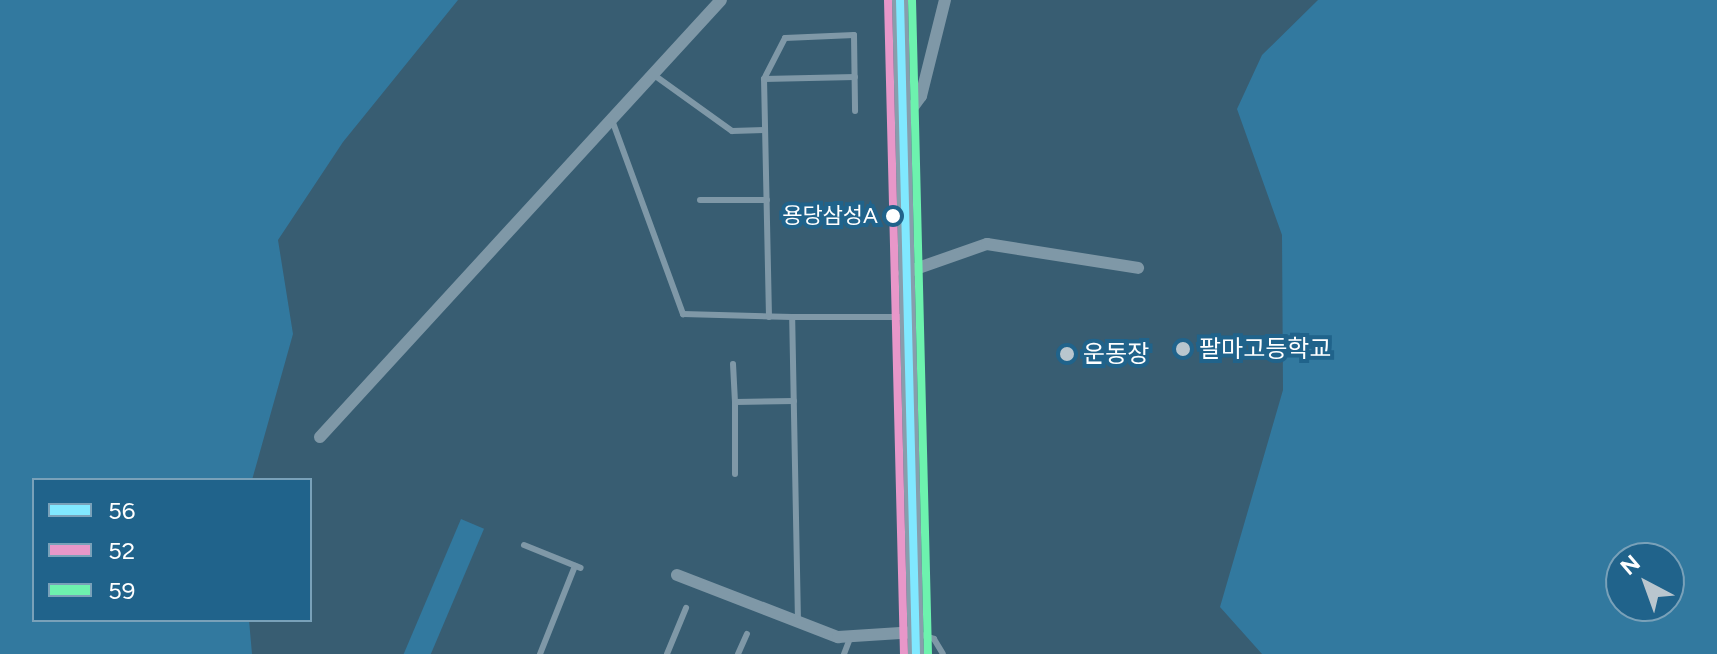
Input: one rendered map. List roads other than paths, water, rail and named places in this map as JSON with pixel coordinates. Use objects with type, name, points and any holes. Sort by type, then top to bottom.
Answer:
[{"type":"main road","points":[[900,0],[904,317],[916,654]]},
{"type":"street","points":[[320,437],[721,0]]},
{"type":"street","points":[[902,122],[921,96],[945,0]]},
{"type":"street","points":[[904,273],[987,244],[1138,268]]},
{"type":"street","points":[[677,575],[838,637],[916,632]]},
{"type":"lane","points":[[769,317],[764,79],[785,38],[854,35],[855,111]]},
{"type":"lane","points":[[654,75],[732,131],[765,130]]},
{"type":"lane","points":[[764,79],[855,77]]},
{"type":"lane","points":[[612,120],[683,314],[904,317]]},
{"type":"lane","points":[[700,200],[767,200]]},
{"type":"lane","points":[[792,317],[798,622]]},
{"type":"lane","points":[[733,364],[735,474]]},
{"type":"lane","points":[[735,402],[794,401]]},
{"type":"lane","points":[[524,545],[578,567],[540,654]]},
{"type":"lane","points":[[667,654],[686,608]]},
{"type":"lane","points":[[916,632],[934,639],[943,654]]},
{"type":"lane","points":[[738,654],[747,634]]},
{"type":"lane","points":[[844,654],[851,636]]},
{"type":"place","name":"용당삼성A","points":[[893,216]]},
{"type":"place","name":"팔마고등학교","points":[[1183,349]]},
{"type":"place","name":"운동장","points":[[1067,354]]}]
